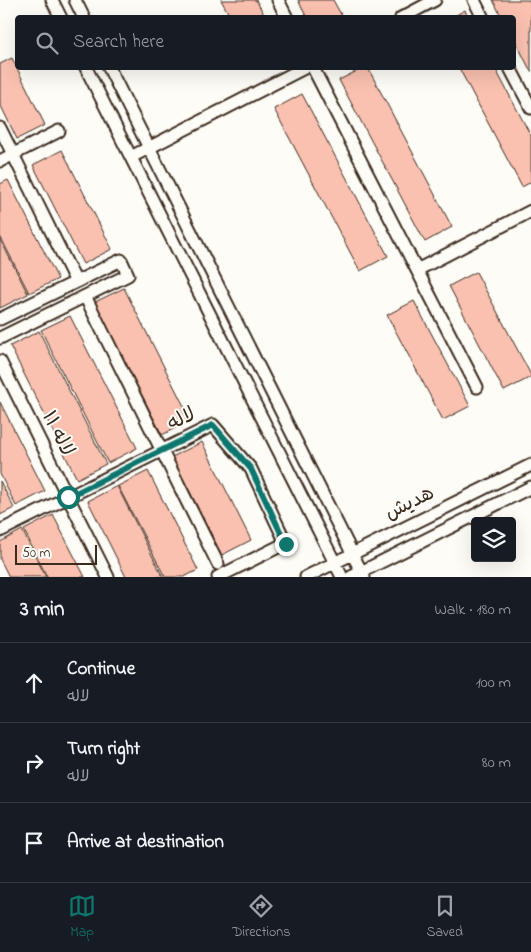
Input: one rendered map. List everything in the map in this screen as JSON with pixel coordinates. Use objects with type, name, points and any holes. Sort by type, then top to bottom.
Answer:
[{"type":"street","points":[[52,0],[60,15]]},
{"type":"street","points":[[75,0],[82,15]]},
{"type":"street","points":[[278,0],[286,15]]},
{"type":"street","points":[[407,15],[435,0]]},
{"type":"street","points":[[474,0],[482,15]]},
{"type":"street","points":[[87,70],[342,577]]},
{"type":"street","points":[[110,70],[363,574]]},
{"type":"street","points":[[131,158],[300,70]]},
{"type":"street","points":[[314,70],[477,387]]},
{"type":"street","points":[[511,70],[531,108]]},
{"type":"street","points":[[0,128],[76,282]]},
{"type":"street","points":[[0,161],[59,131]]},
{"type":"street","points":[[417,270],[531,211]]},
{"type":"street","points":[[0,319],[121,260],[128,275],[0,338]]},
{"type":"street","points":[[84,296],[218,564]]},
{"type":"street","name":"لاله ۱۱","points":[[0,361],[108,577]]},
{"type":"street","name":"لاله","points":[[0,531],[213,425],[251,469],[286,544],[218,577]]},
{"type":"street","name":"هدیش","points":[[306,577],[531,465]]},
{"type":"street","name":"هدیش","points":[[351,577],[363,574],[531,487]]},
{"type":"building","points":[[221,0],[256,0],[264,15],[229,15]]},
{"type":"building","points":[[298,0],[333,0],[341,15],[306,15]]},
{"type":"building","points":[[493,0],[529,0],[531,4],[531,72],[516,42],[516,15],[500,15]]},
{"type":"building","points":[[465,10],[467,15],[456,15]]},
{"type":"building","points":[[12,58],[15,70],[18,70],[45,125],[17,139],[0,104],[0,64]]},
{"type":"building","points":[[359,70],[369,70],[452,227],[425,242],[339,80]]},
{"type":"building","points":[[460,70],[496,70],[531,136],[531,182],[522,187]]},
{"type":"building","points":[[302,94],[388,256],[360,271],[274,109]]},
{"type":"building","points":[[62,150],[112,249],[83,264],[33,165]]},
{"type":"building","points":[[8,180],[58,279],[29,293],[0,236],[0,184]]},
{"type":"building","points":[[0,239],[28,294],[0,308]]},
{"type":"building","points":[[476,272],[531,375],[531,377],[504,391],[449,286]]},
{"type":"building","points":[[124,288],[191,420],[162,435],[95,302]]},
{"type":"building","points":[[414,301],[470,406],[443,420],[387,315]]},
{"type":"building","points":[[70,316],[137,448],[108,463],[41,330]]},
{"type":"building","points":[[39,331],[106,464],[77,479],[10,346]]},
{"type":"building","points":[[0,402],[45,491],[16,506],[0,474]]},
{"type":"building","points":[[202,442],[251,540],[222,555],[172,457]]},
{"type":"building","points":[[148,471],[198,570],[184,577],[165,577],[118,486]]},
{"type":"building","points":[[0,481],[14,508],[0,515]]},
{"type":"building","points":[[117,486],[163,577],[126,577],[88,501]]},
{"type":"building","points":[[53,515],[85,577],[47,577],[24,530]]},
{"type":"building","points":[[22,530],[46,577],[9,577],[0,559],[0,542]]},
{"type":"route","points":[[68,497],[213,425],[251,469],[286,544]]}]
